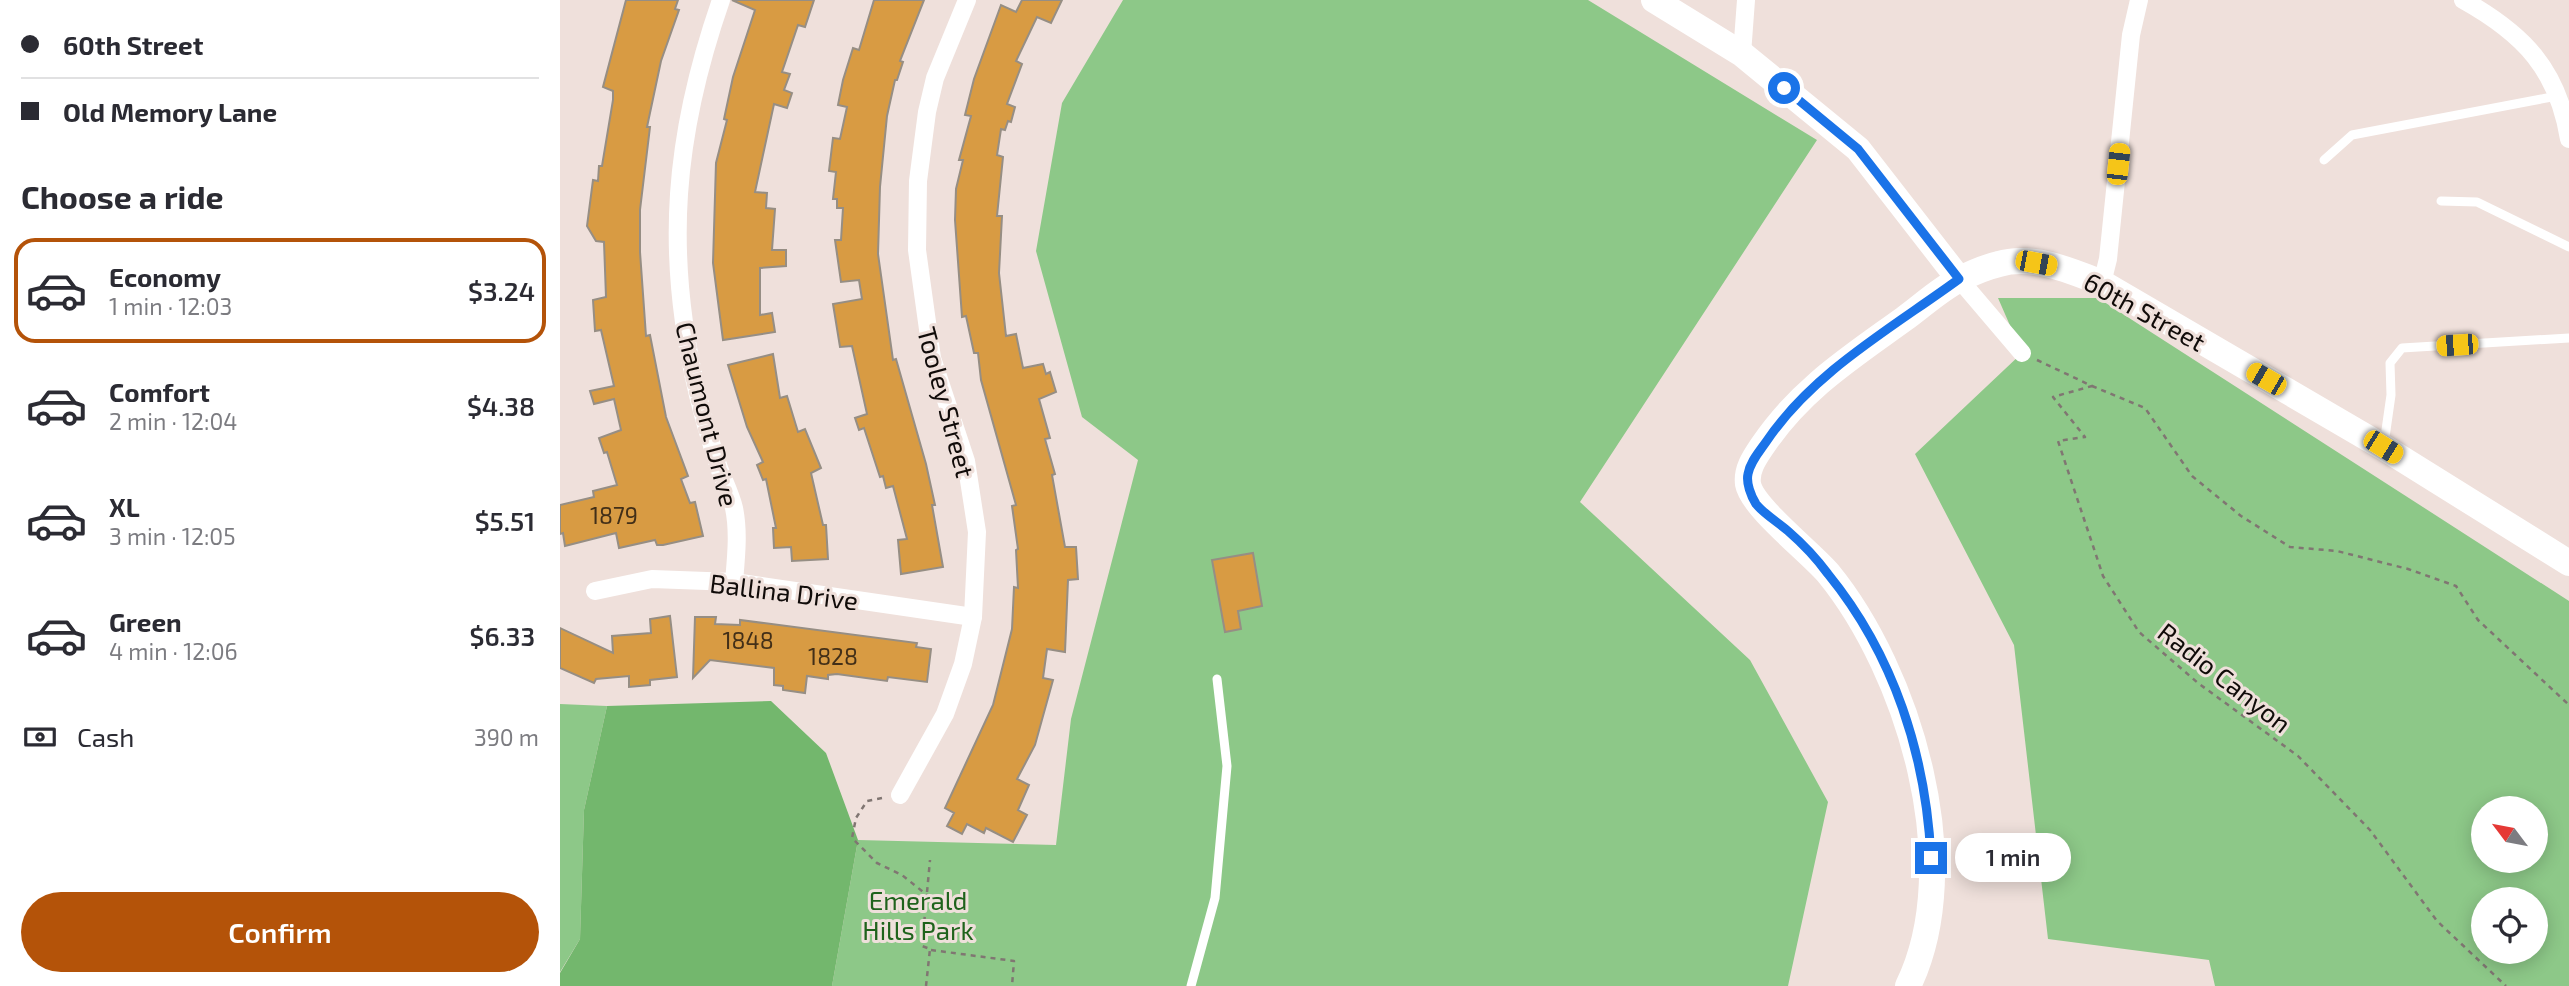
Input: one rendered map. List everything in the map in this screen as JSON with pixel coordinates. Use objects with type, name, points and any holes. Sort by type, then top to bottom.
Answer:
[{"type":"street","name":"Chaumont Drive","points":[[721,0],[706,42],[688,118],[678,181],[676,219],[686,341],[708,432],[734,507],[737,541],[734,582]]},
{"type":"street","name":"Tooley Street","points":[[900,795],[941,724],[962,664],[973,617],[977,532],[966,461],[932,358],[917,250],[918,181],[927,112],[935,78],[967,0]]},
{"type":"street","points":[[1654,0],[1742,54],[1858,149],[1959,279],[2022,353]]},
{"type":"street","points":[[1742,54],[1746,0]]},
{"type":"street","points":[[2102,283],[2108,259],[2131,35],[2139,0]]},
{"type":"street","points":[[2463,0],[2491,16],[2545,66],[2559,96],[2569,139]]},
{"type":"street","name":"60th Street","points":[[1908,986],[1923,944],[1931,858],[1929,818],[1918,757],[1900,696],[1854,609],[1828,573],[1794,536],[1756,504],[1747,476],[1752,462],[1796,401],[1821,379],[1959,279],[2002,263],[2036,263],[2069,270],[2102,283],[2383,447],[2569,563]]},
{"type":"street","name":"Ballina Drive","points":[[595,591],[652,579],[734,582],[973,617]]},
{"type":"lane","points":[[2324,159],[2351,135],[2559,96]]},
{"type":"lane","points":[[2441,201],[2477,202],[2569,247]]},
{"type":"lane","points":[[2383,447],[2391,396],[2390,363],[2402,348],[2569,338]]},
{"type":"lane","points":[[1191,986],[1215,898],[1227,766],[1217,679]]},
{"type":"path","points":[[2022,353],[2145,408],[2192,476],[2241,516],[2290,547],[2337,551],[2408,569],[2456,586],[2478,620],[2569,705]]},
{"type":"path","name":"Radio Canyon","points":[[2092,386],[2053,397],[2085,437],[2058,441],[2103,576],[2139,632],[2198,683],[2298,757],[2370,830],[2437,921],[2506,986]]},
{"type":"path","points":[[900,795],[867,801],[856,818],[852,838],[877,863],[902,875],[927,895]]},
{"type":"path","points":[[930,860],[922,946],[1014,961],[1012,986]]},
{"type":"path","points":[[926,986],[930,949]]},
{"type":"green space","name":"Emerald Hills Park","points":[[1123,0],[1588,0],[1817,140],[1580,502],[1750,660],[1828,802],[1788,986],[832,986],[858,840],[1056,845],[1071,719],[1138,460],[1082,417],[1036,251],[1062,103]]},
{"type":"green space","points":[[1998,298],[2098,298],[2569,601],[2569,986],[2215,986],[2209,960],[2048,939],[2014,645],[1915,454],[2022,353]]},
{"type":"green space","points":[[771,701],[826,753],[858,840],[832,986],[560,986],[560,973],[580,939],[584,810],[607,706]]},
{"type":"green space","points":[[560,704],[607,706],[584,810],[580,939],[560,972]]},
{"type":"building","points":[[626,0],[678,0],[675,9],[679,10],[661,61],[647,127],[650,127],[640,210],[640,252],[646,336],[650,335],[666,417],[688,476],[681,479],[690,503],[695,502],[703,536],[663,545],[657,545],[655,540],[619,548],[616,533],[565,546],[563,533],[560,534],[560,505],[594,497],[593,491],[617,485],[607,452],[604,453],[599,438],[621,430],[614,399],[594,404],[590,391],[614,386],[601,330],[595,331],[593,300],[606,297],[604,242],[596,241],[587,226],[593,180],[598,181],[599,166],[602,166],[613,100],[613,91],[603,87]]},
{"type":"building","points":[[732,0],[814,0],[805,27],[798,25],[782,72],[790,74],[784,90],[792,93],[787,108],[774,104],[755,192],[767,193],[766,208],[775,209],[772,250],[786,250],[786,266],[760,268],[760,315],[772,313],[775,332],[723,340],[713,263],[716,163],[727,120],[724,119],[733,77],[755,10]]},
{"type":"building","points":[[874,0],[924,0],[900,61],[903,62],[895,80],[887,116],[880,187],[878,254],[893,360],[896,359],[926,464],[935,505],[932,505],[943,567],[901,574],[898,540],[907,539],[893,486],[886,488],[864,428],[859,430],[855,418],[867,414],[852,346],[840,347],[833,304],[862,299],[859,280],[841,282],[835,240],[841,240],[843,208],[837,208],[837,199],[833,199],[836,172],[829,171],[833,138],[840,139],[847,107],[838,105],[843,80],[853,48],[859,50]]},
{"type":"building","points":[[1022,0],[1062,0],[1051,23],[1037,17],[1016,61],[1022,64],[1007,104],[1015,107],[1011,122],[1008,121],[1005,130],[1001,129],[997,155],[1003,157],[997,216],[1002,216],[999,273],[1006,336],[1016,334],[1023,368],[1043,364],[1046,374],[1050,372],[1056,392],[1039,399],[1050,438],[1045,439],[1055,474],[1052,475],[1065,547],[1076,547],[1078,579],[1068,580],[1065,652],[1047,649],[1043,678],[1053,680],[1035,745],[1017,779],[1029,785],[1018,810],[1027,815],[1013,842],[986,828],[984,833],[967,824],[962,834],[947,826],[954,813],[945,808],[993,705],[1012,629],[1014,587],[1018,588],[1018,549],[1012,506],[1016,505],[981,380],[978,353],[974,353],[966,316],[962,317],[955,220],[956,189],[963,160],[959,160],[971,116],[965,115],[974,79],[1001,5],[1016,12]]},
{"type":"building","points":[[773,354],[780,398],[787,396],[798,432],[805,429],[821,468],[811,473],[823,525],[826,525],[828,559],[792,561],[791,547],[774,548],[773,528],[776,528],[766,479],[763,480],[757,465],[763,462],[747,427],[728,365]]},
{"type":"building","points":[[1253,553],[1262,606],[1238,611],[1241,629],[1225,632],[1212,560]]},
{"type":"building","points":[[670,616],[677,677],[650,680],[650,685],[629,687],[629,676],[596,679],[594,683],[560,668],[560,628],[613,653],[612,636],[651,633],[650,619]]},
{"type":"building","points":[[695,617],[716,617],[715,624],[740,625],[740,620],[917,643],[916,647],[931,649],[927,682],[888,677],[887,681],[837,674],[828,675],[828,679],[807,676],[805,693],[783,690],[783,686],[774,685],[774,668],[710,660],[693,678]]},
{"type":"route","points":[[1784,88],[1858,149],[1959,279],[1821,379],[1796,401],[1752,462],[1747,476],[1748,486],[1756,504],[1794,536],[1828,573],[1854,609],[1900,696],[1918,757],[1929,818],[1931,858]]}]
